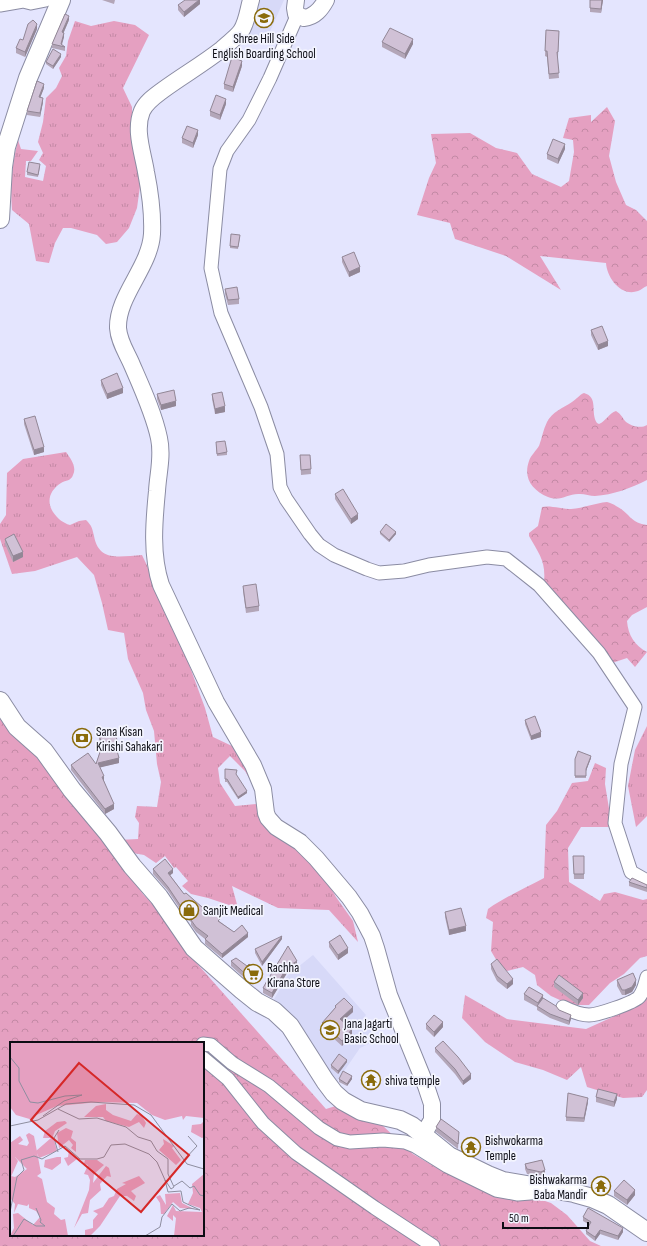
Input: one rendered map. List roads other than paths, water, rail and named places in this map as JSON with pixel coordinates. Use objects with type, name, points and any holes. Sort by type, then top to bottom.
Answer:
[{"type":"main road","points":[[0,219],[3,167],[6,147],[28,78],[56,0]]},
{"type":"main road","points":[[0,701],[16,727],[44,751],[72,790],[132,866],[159,897],[194,948],[242,990],[257,1002],[274,1011],[290,1026],[325,1081],[334,1093],[343,1101],[361,1111],[400,1120],[412,1126],[449,1156],[488,1175],[503,1181],[580,1195],[608,1205],[647,1232]]},
{"type":"street","points":[[0,5],[22,1],[31,3],[56,0]]},
{"type":"street","points":[[251,0],[243,27],[235,38],[210,58],[154,97],[147,103],[143,110],[139,122],[139,136],[150,195],[152,236],[147,256],[125,301],[119,320],[118,331],[123,348],[148,402],[159,439],[161,457],[157,490],[154,542],[156,565],[161,585],[216,702],[253,765],[263,789],[268,818],[276,827],[300,842],[316,858],[360,913],[372,936],[389,995],[432,1104],[432,1120],[423,1135]]},
{"type":"street","points":[[296,0],[295,11],[297,16],[270,78],[249,120],[227,151],[220,169],[211,268],[221,313],[261,407],[277,454],[280,487],[286,499],[319,545],[334,555],[367,569],[379,573],[404,571],[429,565],[487,557],[506,559],[539,585],[599,653],[635,707],[621,764],[615,823],[631,872],[647,881]]},
{"type":"street","points":[[297,16],[304,18],[311,17],[321,8],[326,0]]},
{"type":"street","points":[[563,1007],[579,1014],[591,1015],[630,1003],[639,997],[647,977]]},
{"type":"street","points":[[204,1044],[211,1045],[232,1063],[270,1086],[319,1128],[337,1139],[350,1142],[383,1140],[405,1142],[415,1146],[447,1166],[496,1190],[518,1194],[534,1194],[554,1190]]},
{"type":"street","points":[[204,1059],[228,1079],[263,1123],[296,1154],[434,1246]]},
{"type":"place","name":"Shree Hill Side English Boarding School","points":[[264,18]]},
{"type":"place","name":"Sana Kisan Kirishi Sahakari","points":[[82,738]]},
{"type":"place","name":"Sanjit Medical","points":[[189,910]]},
{"type":"place","name":"Rachha Kirana Store","points":[[253,974]]},
{"type":"place","name":"Jana Jagarti Basic School","points":[[330,1030]]},
{"type":"place","name":"shiva temple","points":[[371,1080]]},
{"type":"place","name":"Bishwokarma Temple","points":[[471,1147]]},
{"type":"place","name":"Bishwakarma Baba Mandir","points":[[601,1186]]}]
